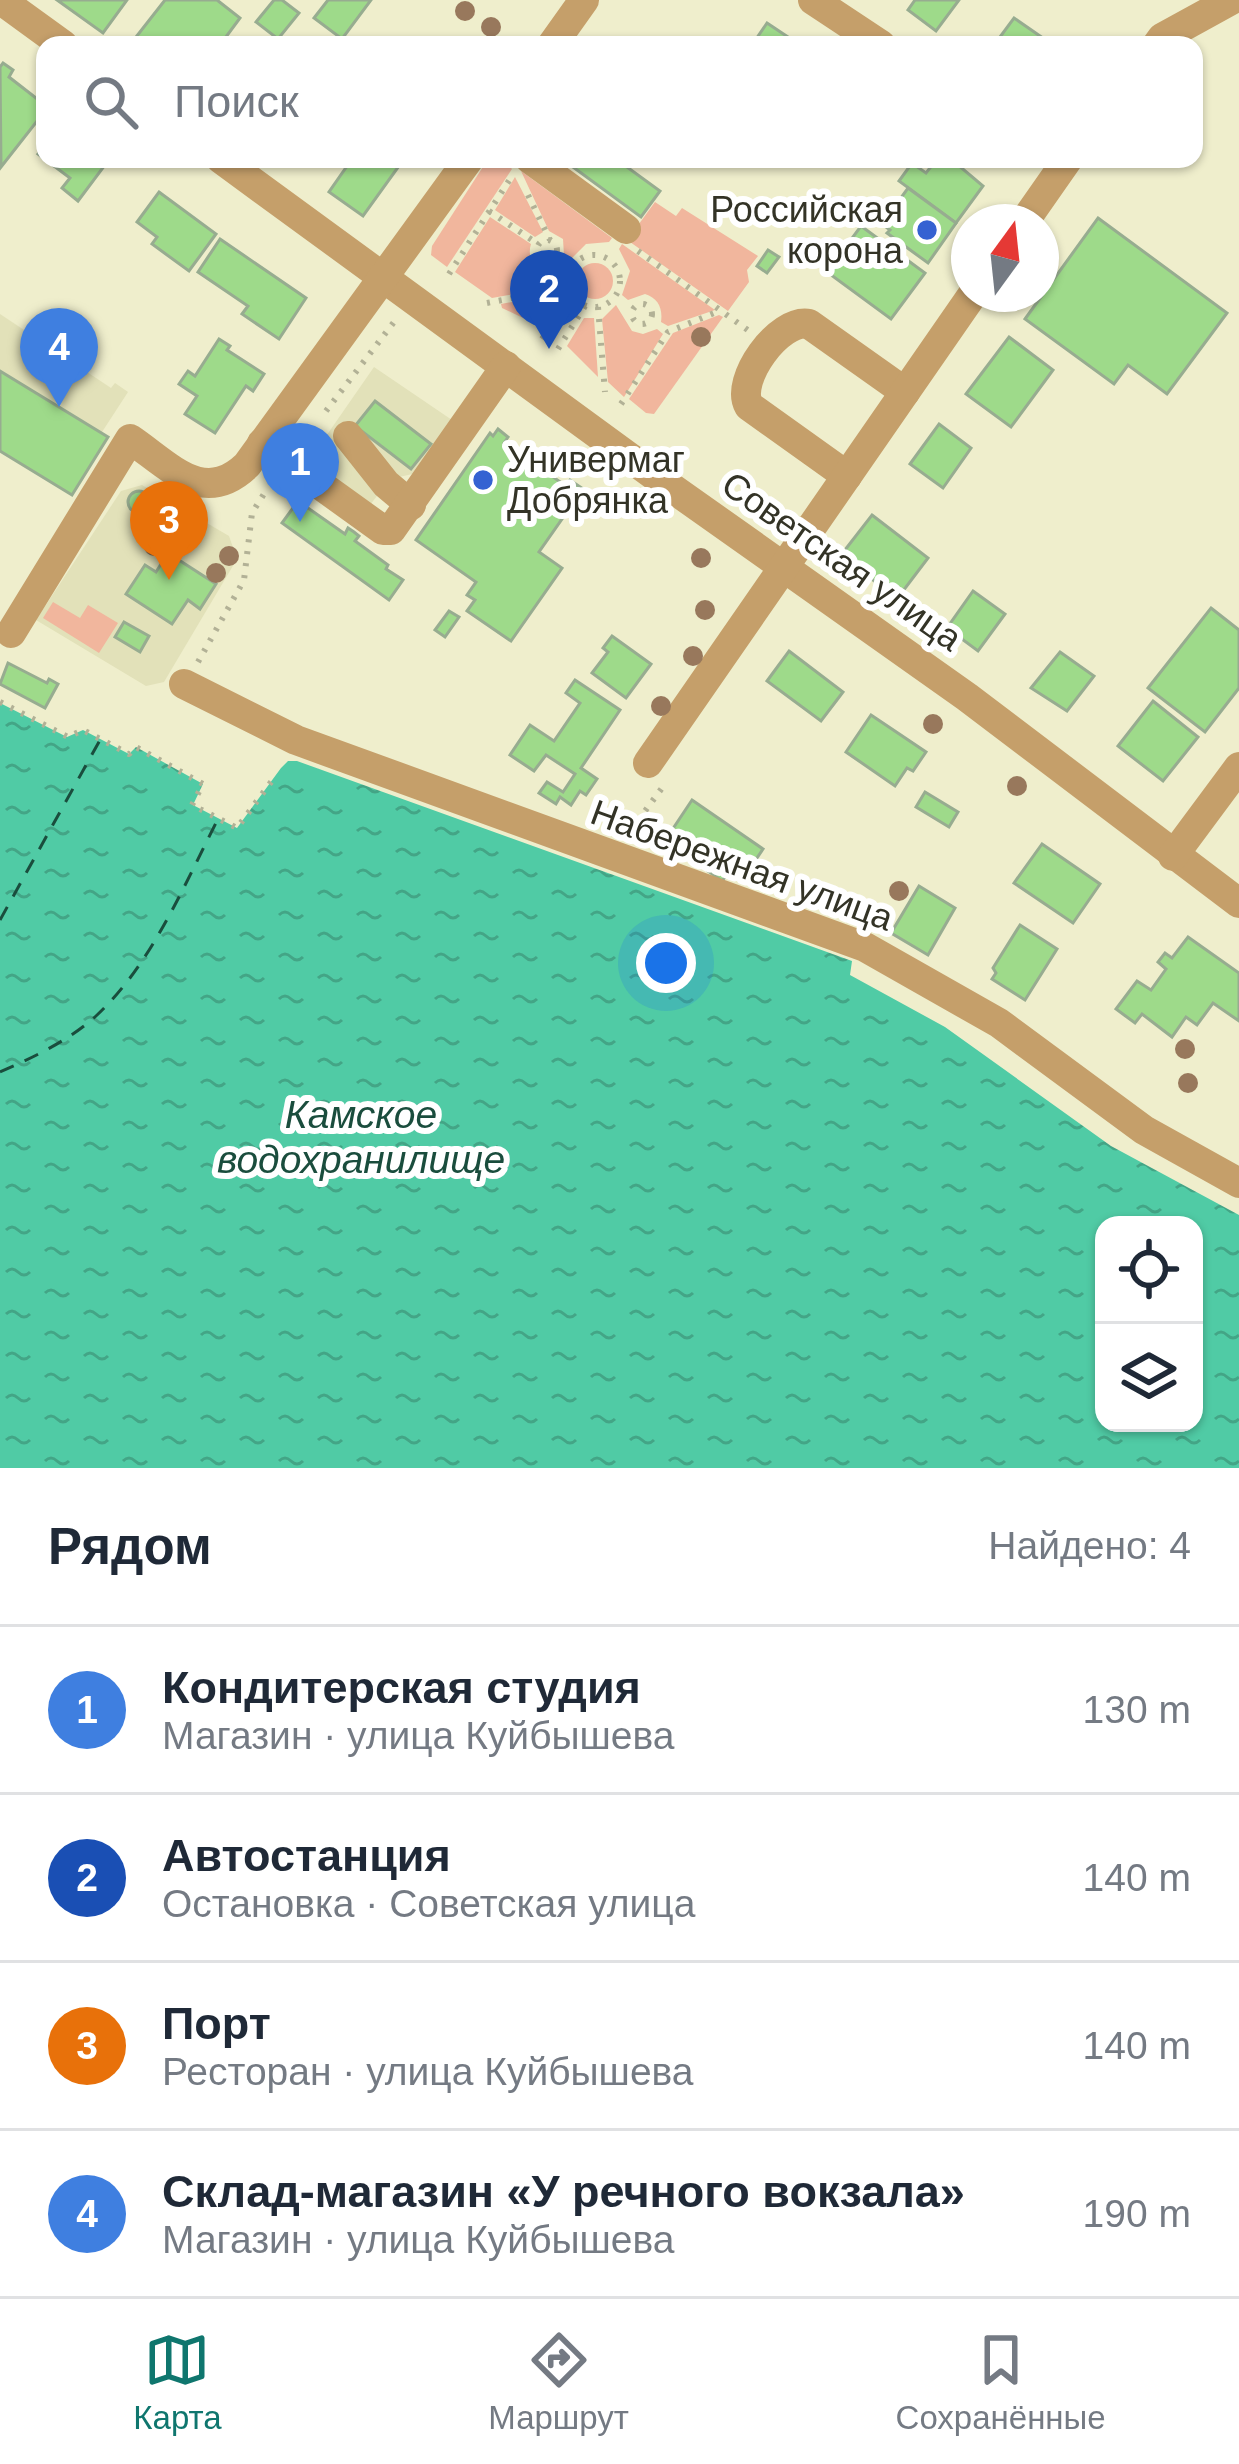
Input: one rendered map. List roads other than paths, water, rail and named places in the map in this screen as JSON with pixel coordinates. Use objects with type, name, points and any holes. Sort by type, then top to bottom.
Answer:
[{"type":"street","points":[[1,0],[51,36]]},
{"type":"street","points":[[558,36],[584,0]]},
{"type":"street","points":[[814,0],[868,36]]},
{"type":"street","points":[[1166,36],[1231,0]]},
{"type":"street","name":"Советская улица","points":[[233,168],[967,697],[1239,903]]},
{"type":"street","points":[[11,633],[130,439],[188,478],[209,486],[236,476],[463,168]]},
{"type":"street","points":[[541,168],[632,240]]},
{"type":"street","points":[[1035,204],[1057,168]]},
{"type":"street","points":[[648,764],[961,312]]},
{"type":"street","points":[[847,476],[744,399],[746,380],[788,325],[809,324],[905,392]]},
{"type":"street","points":[[262,443],[383,530],[398,524],[506,366]]},
{"type":"street","points":[[348,436],[386,484],[411,505]]},
{"type":"street","name":"Набережная улица","points":[[184,684],[296,740],[865,947],[999,1023],[1144,1130],[1239,1183]]},
{"type":"street","points":[[1173,856],[1239,767]]},
{"type":"water","name":"Камское водохранилище","points":[[0,703],[67,737],[83,730],[129,754],[136,747],[203,784],[193,805],[237,828],[281,768],[288,761],[297,761],[852,961],[850,975],[945,1027],[1111,1146],[1239,1215],[1239,1468],[0,1468]]},
{"type":"place","name":"Российская корона","points":[[927,230]]},
{"type":"place","name":"Автостанция","points":[[549,349]]},
{"type":"place","name":"Склад-магазин «У речного вокзала»","points":[[59,407]]},
{"type":"place","name":"Универмаг Добрянка","points":[[483,480]]},
{"type":"place","name":"Кондитерская студия","points":[[300,522]]},
{"type":"place","name":"Порт","points":[[169,580]]}]
